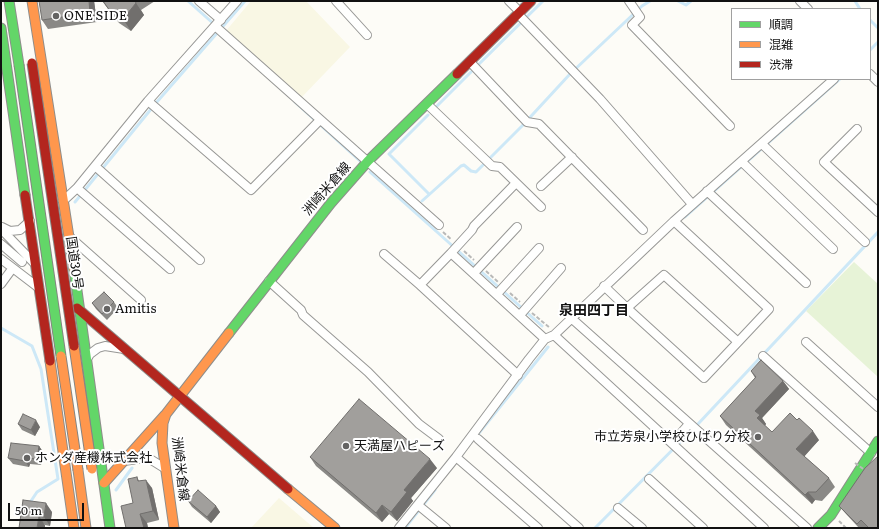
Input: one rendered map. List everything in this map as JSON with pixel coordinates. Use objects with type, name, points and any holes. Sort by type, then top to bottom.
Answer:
[{"type":"main road","name":"国道30号","points":[[9,1],[86,528]]},
{"type":"main road","name":"国道30号","points":[[24,1],[101,528]]},
{"type":"main road","points":[[32,1],[63,201],[110,528]]},
{"type":"main road","name":"洲崎米倉線","points":[[104,483],[166,414],[307,232],[368,161],[470,62],[521,16],[531,1]]},
{"type":"main road","points":[[1,28],[74,528]]},
{"type":"main road","points":[[78,308],[179,397],[334,528]]},
{"type":"main road","name":"洲崎米倉線","points":[[166,414],[162,431],[174,528]]},
{"type":"main road","points":[[818,528],[831,515],[878,441]]},
{"type":"street","points":[[199,1],[218,25],[318,122],[368,161],[438,225]]},
{"type":"street","points":[[63,201],[80,191],[237,1]]},
{"type":"street","points":[[336,1],[367,35]]},
{"type":"street","points":[[509,1],[692,204]]},
{"type":"street","points":[[629,1],[640,17],[632,25],[730,126]]},
{"type":"street","points":[[470,62],[526,121],[539,124],[643,230]]},
{"type":"street","points":[[399,528],[420,506],[458,459],[545,339],[554,334],[570,317],[692,204],[710,194],[744,164],[833,80]]},
{"type":"street","points":[[151,104],[251,190],[318,122]]},
{"type":"street","points":[[427,104],[486,161],[492,166],[500,167],[541,207]]},
{"type":"street","points":[[857,129],[824,162],[878,212]]},
{"type":"street","points":[[764,146],[865,242]]},
{"type":"street","points":[[542,186],[572,157]]},
{"type":"street","points":[[744,164],[833,249]]},
{"type":"street","points":[[98,169],[200,260]]},
{"type":"street","points":[[420,285],[516,183]]},
{"type":"street","points":[[80,191],[170,269]]},
{"type":"street","points":[[710,194],[806,283]]},
{"type":"street","points":[[1,228],[10,231],[20,230],[30,221]]},
{"type":"street","points":[[604,286],[704,378],[769,309],[674,221]]},
{"type":"street","points":[[477,270],[517,227]]},
{"type":"street","points":[[1,228],[78,308]]},
{"type":"street","points":[[68,236],[141,300]]},
{"type":"street","points":[[1,244],[22,262]]},
{"type":"street","points":[[500,290],[539,248]]},
{"type":"street","points":[[455,249],[524,311],[545,339]]},
{"type":"street","points":[[384,254],[518,375]]},
{"type":"street","points":[[1,259],[38,288],[78,308]]},
{"type":"street","points":[[1,284],[12,268]]},
{"type":"street","points":[[524,311],[561,268]]},
{"type":"street","points":[[627,308],[664,275],[738,342]]},
{"type":"street","points":[[270,281],[301,310],[303,315],[368,372],[419,424],[439,439]]},
{"type":"street","points":[[570,317],[807,528]]},
{"type":"street","points":[[554,334],[764,528]]},
{"type":"street","points":[[806,342],[878,407]]},
{"type":"street","points":[[86,360],[90,354],[98,348],[105,346],[125,349]]},
{"type":"street","points":[[763,356],[871,454]]},
{"type":"street","points":[[675,445],[692,427]]},
{"type":"street","points":[[478,439],[579,528]]},
{"type":"street","points":[[123,462],[145,458],[150,459],[166,470]]},
{"type":"street","points":[[458,459],[538,528]]},
{"type":"street","points":[[649,479],[704,528]]},
{"type":"street","points":[[420,506],[446,528]]},
{"type":"street","points":[[618,508],[642,528]]},
{"type":"path","points":[[438,225],[439,229],[455,249],[477,270],[524,311],[554,334]]},
{"type":"path","points":[[855,463],[871,473]]},
{"type":"path","points":[[836,519],[846,528]]},
{"type":"shaded area","points":[[251,1],[306,1],[350,47],[300,99],[225,32]]},
{"type":"shaded area","points":[[279,498],[314,528],[251,528]]},
{"type":"green space","points":[[854,262],[878,284],[878,377],[806,311]]},
{"type":"building","points":[[39,1],[89,1],[90,13],[42,20]]},
{"type":"building","points":[[103,1],[135,1],[136,3],[123,19],[110,11]]},
{"type":"building","points":[[104,292],[114,302],[102,314],[92,303]]},
{"type":"building","points":[[761,360],[783,381],[755,411],[760,415],[757,418],[772,432],[790,413],[797,420],[799,418],[813,431],[796,449],[829,478],[816,492],[808,492],[805,495],[720,416],[756,377],[751,371]]},
{"type":"building","points":[[359,399],[430,459],[404,490],[407,492],[391,512],[382,505],[376,513],[310,457]]},
{"type":"building","points":[[23,414],[36,420],[31,430],[18,424]]},
{"type":"building","points":[[11,443],[39,446],[37,459],[25,458],[25,461],[8,458]]},
{"type":"building","points":[[878,456],[878,528],[869,528],[861,520],[857,524],[839,506],[865,468]]},
{"type":"building","points":[[137,477],[138,481],[146,480],[153,511],[140,514],[144,528],[126,528],[121,506],[133,503],[128,479]]},
{"type":"building","points":[[198,490],[216,506],[207,517],[188,501]]},
{"type":"building","points":[[23,500],[46,503],[44,517],[39,516],[37,528],[19,528]]},
{"type":"waterway","points":[[188,1],[215,25]]},
{"type":"waterway","points":[[75,202],[156,103],[245,1]]},
{"type":"waterway","points":[[478,65],[543,1]]},
{"type":"waterway","points":[[422,201],[461,166],[464,165],[471,171],[476,172],[522,126],[570,74],[642,6],[650,1]]},
{"type":"waterway","points":[[678,1],[686,5],[691,1]]},
{"type":"waterway","points":[[855,1],[859,8]]},
{"type":"waterway","points":[[871,21],[878,28]]},
{"type":"waterway","points":[[871,49],[878,42]]},
{"type":"waterway","points":[[437,106],[471,72]]},
{"type":"waterway","points":[[685,217],[839,80]]},
{"type":"waterway","points":[[295,102],[360,161]]},
{"type":"waterway","points":[[428,115],[389,154],[429,194]]},
{"type":"waterway","points":[[370,172],[542,326]]},
{"type":"waterway","points":[[595,528],[698,424],[878,232]]},
{"type":"waterway","points":[[1,328],[32,346],[41,369],[58,479],[37,492],[29,504]]},
{"type":"waterway","points":[[475,438],[548,347]]},
{"type":"waterway","points":[[116,490],[132,468]]},
{"type":"waterway","points":[[405,528],[435,490]]},
{"type":"traffic: fast","points":[[9,1],[19,65]]},
{"type":"traffic: fast","points":[[1,28],[25,195]]},
{"type":"traffic: fast","points":[[19,65],[61,356]]},
{"type":"traffic: fast","points":[[229,333],[331,203],[368,161],[457,74]]},
{"type":"traffic: fast","points":[[74,269],[110,528]]},
{"type":"traffic: fast","points":[[818,528],[831,515],[878,441]]},
{"type":"traffic: slow","points":[[32,1],[74,269]]},
{"type":"traffic: slow","points":[[174,528],[162,443],[163,423],[166,414],[229,333]]},
{"type":"traffic: slow","points":[[74,346],[92,469]]},
{"type":"traffic: slow","points":[[61,356],[78,470]]},
{"type":"traffic: slow","points":[[50,361],[74,528]]},
{"type":"traffic: slow","points":[[104,483],[165,415]]},
{"type":"traffic: slow","points":[[78,470],[86,528]]},
{"type":"traffic: slow","points":[[288,489],[335,528]]},
{"type":"traffic: jam","points":[[457,74],[531,1]]},
{"type":"traffic: jam","points":[[32,63],[74,346]]},
{"type":"traffic: jam","points":[[25,195],[50,361]]},
{"type":"traffic: jam","points":[[77,308],[288,489]]},
{"type":"place","name":"ONE SIDE","points":[[56,16]]},
{"type":"place","name":"Amitis","points":[[107,309]]},
{"type":"place","name":"市立芳泉小学校ひばり分校","points":[[758,437]]},
{"type":"place","name":"天満屋ハピーズ","points":[[346,446]]},
{"type":"place","name":"ホンダ産機株式会社","points":[[27,458]]},
{"type":"district","name":"泉田四丁目","points":[[594,311]]}]
